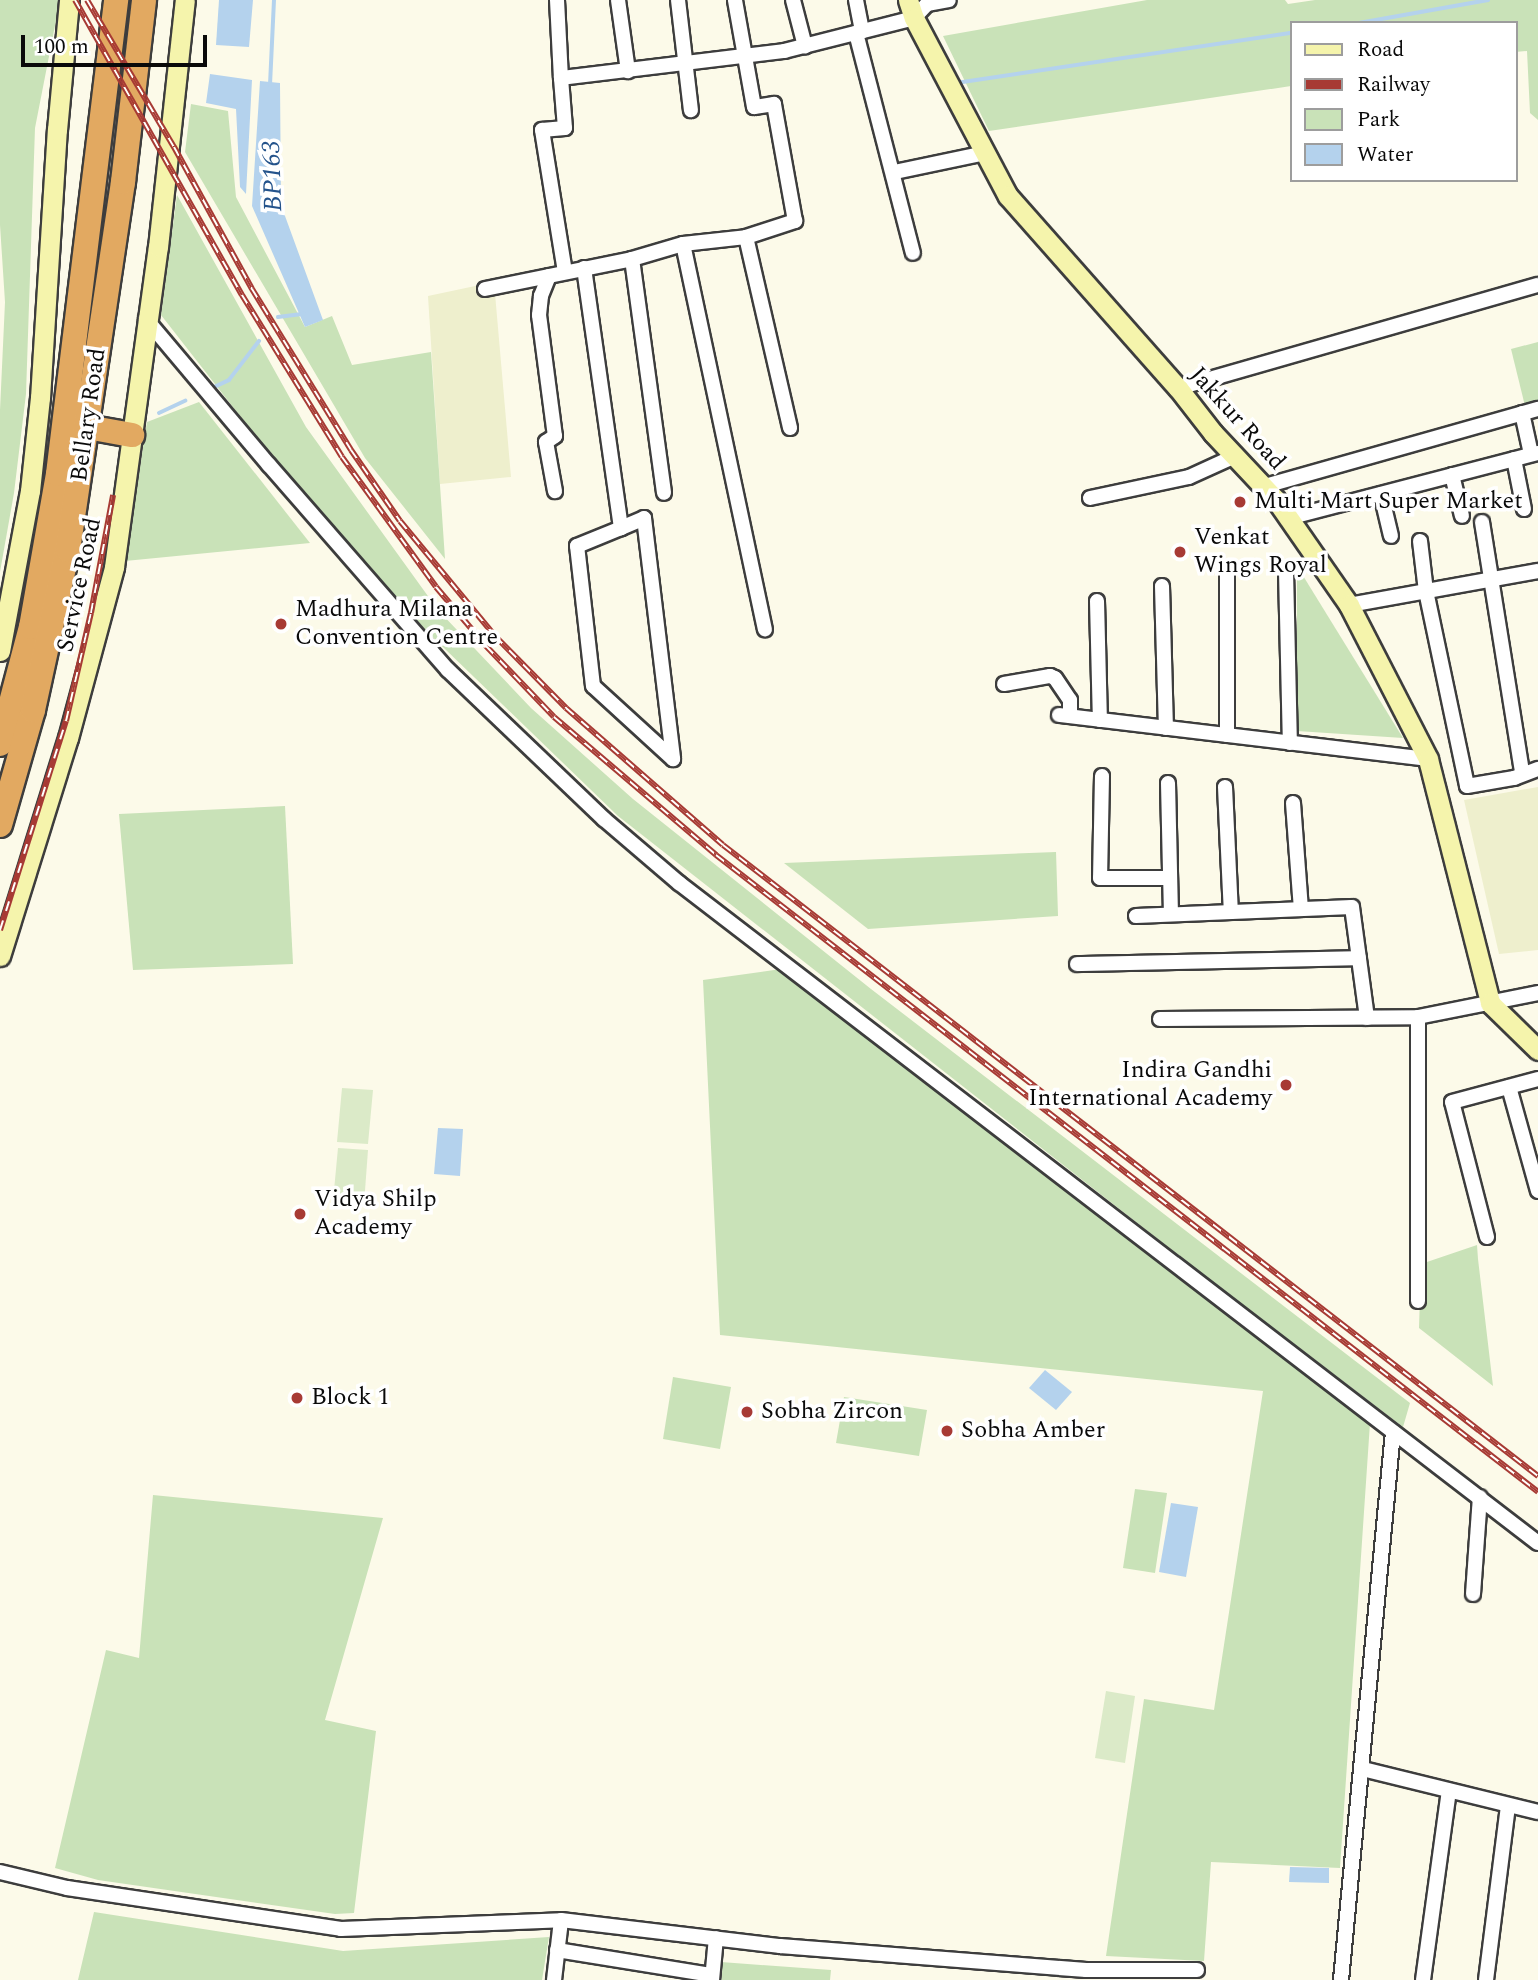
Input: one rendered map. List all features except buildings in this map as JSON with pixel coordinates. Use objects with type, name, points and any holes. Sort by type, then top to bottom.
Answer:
[{"type":"highway","name":"Bellary Road","points":[[0,744],[31,627],[58,474],[116,0]]},
{"type":"highway","name":"Bellary Road","points":[[0,825],[53,626],[123,182],[144,0]]},
{"type":"highway","points":[[86,428],[132,435]]},
{"type":"main road","points":[[0,651],[30,491],[39,411],[58,118],[69,0]]},
{"type":"main road","name":"Service Road","points":[[0,956],[100,626],[114,567],[166,173],[185,0]]},
{"type":"main road","name":"Jakkur Road","points":[[911,9],[1008,196],[1178,388],[1213,433],[1265,486],[1349,605],[1428,759],[1490,1003]]},
{"type":"main road","points":[[1490,1003],[1538,1050]]},
{"type":"street","points":[[557,0],[565,128],[542,130],[565,272]]},
{"type":"street","points":[[618,0],[628,71]]},
{"type":"street","points":[[678,0],[691,110]]},
{"type":"street","points":[[485,289],[632,259],[683,244],[746,237],[795,221],[774,104],[754,107],[734,0]]},
{"type":"street","points":[[793,0],[805,46]]},
{"type":"street","points":[[856,0],[859,32],[913,253]]},
{"type":"street","points":[[561,78],[686,64],[805,46],[859,32],[911,9],[949,0]]},
{"type":"street","points":[[895,172],[985,153]]},
{"type":"street","points":[[746,237],[790,428]]},
{"type":"street","points":[[683,244],[765,629]]},
{"type":"street","points":[[632,259],[664,493]]},
{"type":"street","points":[[584,268],[621,528]]},
{"type":"street","points":[[549,276],[541,296],[539,315],[555,436],[546,442],[555,491]]},
{"type":"street","points":[[1178,388],[1538,285]]},
{"type":"street","points":[[146,319],[269,466],[449,670],[604,818],[679,883],[1538,1543]]},
{"type":"street","points":[[1265,486],[1538,409]]},
{"type":"street","points":[[1288,518],[1535,454],[1522,413]]},
{"type":"street","points":[[1090,498],[1189,477],[1235,456]]},
{"type":"street","points":[[1514,459],[1524,509]]},
{"type":"street","points":[[1452,475],[1462,516]]},
{"type":"street","points":[[1381,494],[1391,536]]},
{"type":"street","points":[[644,518],[673,759],[593,686],[577,546],[621,528],[644,518]]},
{"type":"street","points":[[1482,522],[1522,773]]},
{"type":"street","points":[[1420,541],[1426,592],[1466,786],[1514,778],[1538,769]]},
{"type":"street","points":[[1286,571],[1290,743]]},
{"type":"street","points":[[1349,605],[1538,571]]},
{"type":"street","points":[[1227,575],[1227,735]]},
{"type":"street","points":[[1162,586],[1166,728]]},
{"type":"street","points":[[1097,601],[1100,720]]},
{"type":"street","points":[[1004,684],[1050,676],[1055,678],[1070,700],[1065,716],[1428,759]]},
{"type":"street","points":[[1102,776],[1100,878],[1170,878]]},
{"type":"street","points":[[1168,783],[1171,914]]},
{"type":"street","points":[[1224,787],[1231,912]]},
{"type":"street","points":[[1293,803],[1301,909]]},
{"type":"street","points":[[1136,916],[1352,907],[1367,1018]]},
{"type":"street","points":[[1077,964],[1359,958]]},
{"type":"street","points":[[1160,1019],[1418,1017],[1538,993]]},
{"type":"street","points":[[1418,1017],[1418,1301]]},
{"type":"street","points":[[1488,1237],[1452,1102],[1538,1079]]},
{"type":"street","points":[[1509,1087],[1538,1191]]},
{"type":"street","points":[[1341,1980],[1393,1432]]},
{"type":"street","points":[[1473,1594],[1480,1497]]},
{"type":"street","points":[[1363,1769],[1538,1812]]},
{"type":"street","points":[[1423,1980],[1449,1791]]},
{"type":"street","points":[[1486,1980],[1508,1806]]},
{"type":"street","points":[[0,1872],[67,1888],[341,1929],[561,1920],[1086,1975],[1197,1970]]},
{"type":"street","points":[[554,1980],[561,1920]]},
{"type":"street","points":[[557,1950],[712,1978],[716,1938]]},
{"type":"green space","points":[[0,0],[60,0],[35,128],[26,394],[14,493],[0,572],[0,410],[5,302],[0,225]]},
{"type":"green space","points":[[1147,0],[1285,0],[1288,4],[1315,0],[1538,0],[1538,120],[1530,113],[1527,51],[1517,52],[1517,21],[1290,21],[1290,86],[989,131],[943,36]]},
{"type":"green space","points":[[191,104],[228,111],[236,197],[305,327],[332,316],[352,365],[431,352],[445,559],[365,458],[185,152]]},
{"type":"green space","points":[[177,195],[306,427],[438,610],[531,708],[633,799],[871,989],[1410,1403],[1403,1427],[1196,1269],[618,816],[417,622],[258,439],[161,315]]},
{"type":"green space","points":[[494,282],[511,477],[440,484],[428,296]]},
{"type":"green space","points":[[1538,342],[1538,403],[1525,406],[1511,349]]},
{"type":"green space","points":[[199,402],[310,543],[125,561],[147,422]]},
{"type":"green space","points":[[1297,566],[1403,738],[1297,731]]},
{"type":"green space","points":[[1538,787],[1538,950],[1499,954],[1464,800]]},
{"type":"green space","points":[[285,806],[293,964],[133,970],[119,814]]},
{"type":"green space","points":[[1056,852],[1058,916],[868,929],[784,863]]},
{"type":"green space","points":[[781,969],[1370,1423],[1340,1868],[1211,1862],[1204,1961],[1106,1956],[1144,1699],[1214,1710],[1263,1391],[720,1335],[703,980]]},
{"type":"green space","points":[[342,1088],[373,1090],[368,1144],[337,1142]]},
{"type":"green space","points":[[338,1148],[368,1150],[364,1204],[333,1201]]},
{"type":"green space","points":[[1477,1245],[1493,1386],[1419,1328],[1421,1264]]},
{"type":"green space","points":[[673,1377],[731,1387],[720,1449],[663,1439]]},
{"type":"green space","points":[[844,1397],[927,1410],[919,1456],[836,1443]]},
{"type":"green space","points":[[1135,1489],[1167,1493],[1155,1573],[1123,1568]]},
{"type":"green space","points":[[153,1495],[383,1518],[325,1720],[376,1731],[354,1913],[335,1914],[98,1880],[55,1868],[106,1650],[139,1658]]},
{"type":"green space","points":[[1106,1691],[1135,1696],[1125,1763],[1095,1758]]},
{"type":"green space","points":[[94,1912],[343,1951],[549,1937],[542,1980],[78,1980]]},
{"type":"green space","points":[[721,1962],[831,1970],[830,1980],[719,1980]]},
{"type":"water","points":[[219,0],[253,0],[249,47],[216,45]]},
{"type":"water","points":[[210,74],[252,80],[246,194],[240,187],[236,109],[206,103]]},
{"type":"water","points":[[260,81],[280,83],[281,205],[323,320],[305,327],[252,206]]},
{"type":"water","points":[[438,1128],[463,1129],[460,1176],[434,1174]]},
{"type":"water","points":[[1045,1370],[1072,1392],[1056,1410],[1029,1388]]},
{"type":"water","points":[[1171,1503],[1198,1507],[1186,1577],[1159,1572]]},
{"type":"water","points":[[1290,1867],[1329,1868],[1329,1883],[1289,1882]]},
{"type":"waterway","name":"BP163","points":[[270,85],[274,0]]},
{"type":"waterway","points":[[1370,21],[1488,0]]},
{"type":"waterway","points":[[956,83],[1290,33]]},
{"type":"waterway","name":"BP163","points":[[278,317],[304,314]]},
{"type":"waterway","points":[[210,389],[229,380],[259,341]]},
{"type":"waterway","points":[[159,413],[185,401]]},
{"type":"railway","points":[[75,0],[242,295],[342,457],[436,587],[486,646],[554,717],[716,855],[1538,1492]]},
{"type":"railway","points":[[87,0],[174,147],[252,289],[351,450],[400,521],[495,636],[566,708],[723,845],[1538,1476]]},
{"type":"railway","points":[[0,930],[66,721],[91,613],[113,495]]},
{"type":"place","name":"Multi Mart Super Market","points":[[1240,502]]},
{"type":"place","name":"Venkat Wings Royal","points":[[1180,552]]},
{"type":"place","name":"Madhura Milana Convention Centre","points":[[281,624]]},
{"type":"place","name":"Indira Gandhi International Academy","points":[[1286,1085]]},
{"type":"place","name":"Vidya Shilp Academy","points":[[300,1214]]},
{"type":"place","name":"Block 1","points":[[297,1398]]},
{"type":"place","name":"Sobha Zircon","points":[[747,1412]]},
{"type":"place","name":"Sobha Amber","points":[[947,1431]]}]
